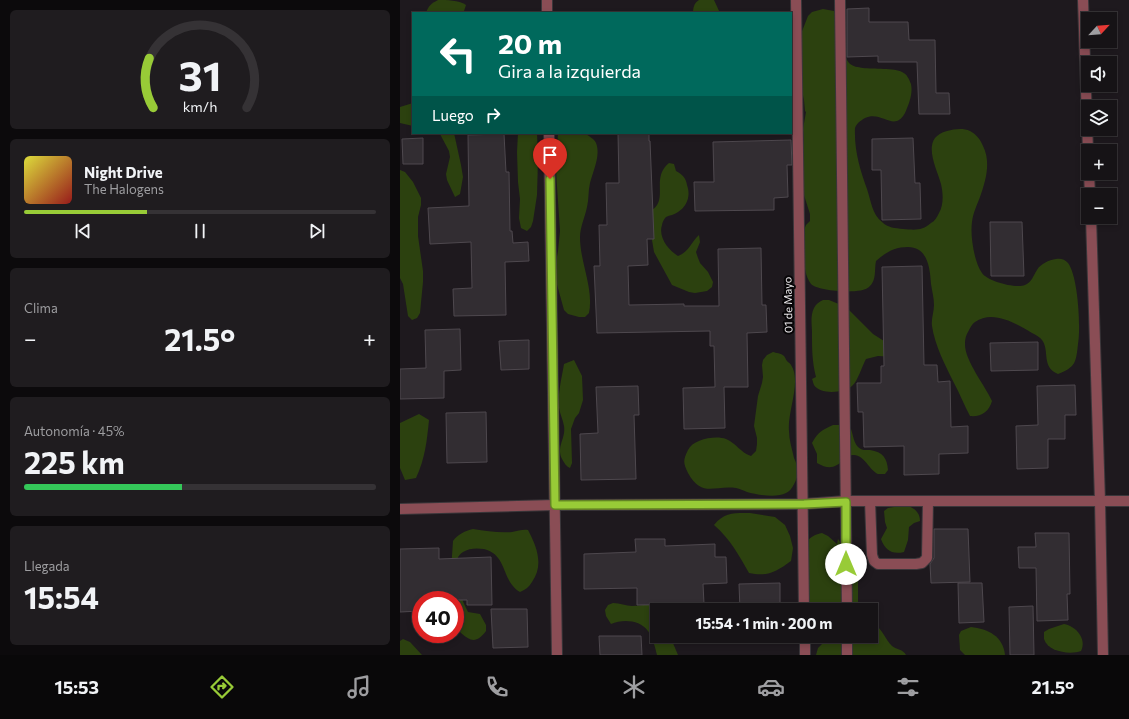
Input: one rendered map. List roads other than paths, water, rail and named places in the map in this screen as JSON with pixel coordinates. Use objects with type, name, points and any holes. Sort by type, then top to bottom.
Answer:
[{"type":"street","points":[[547,0],[547,12]]},
{"type":"street","name":"01 de Mayo","points":[[796,0],[804,504],[804,603]]},
{"type":"street","points":[[840,0],[847,603]]},
{"type":"street","points":[[1083,0],[1088,144]]},
{"type":"street","points":[[549,134],[557,655]]},
{"type":"street","points":[[1090,224],[1100,501],[1103,655]]},
{"type":"street","points":[[870,501],[872,555],[874,561],[878,564],[916,564],[922,563],[927,558],[928,501]]},
{"type":"street","points":[[400,509],[555,505],[804,504],[870,501],[1129,501]]},
{"type":"street","points":[[805,643],[805,655]]},
{"type":"street","points":[[847,643],[847,655]]}]
